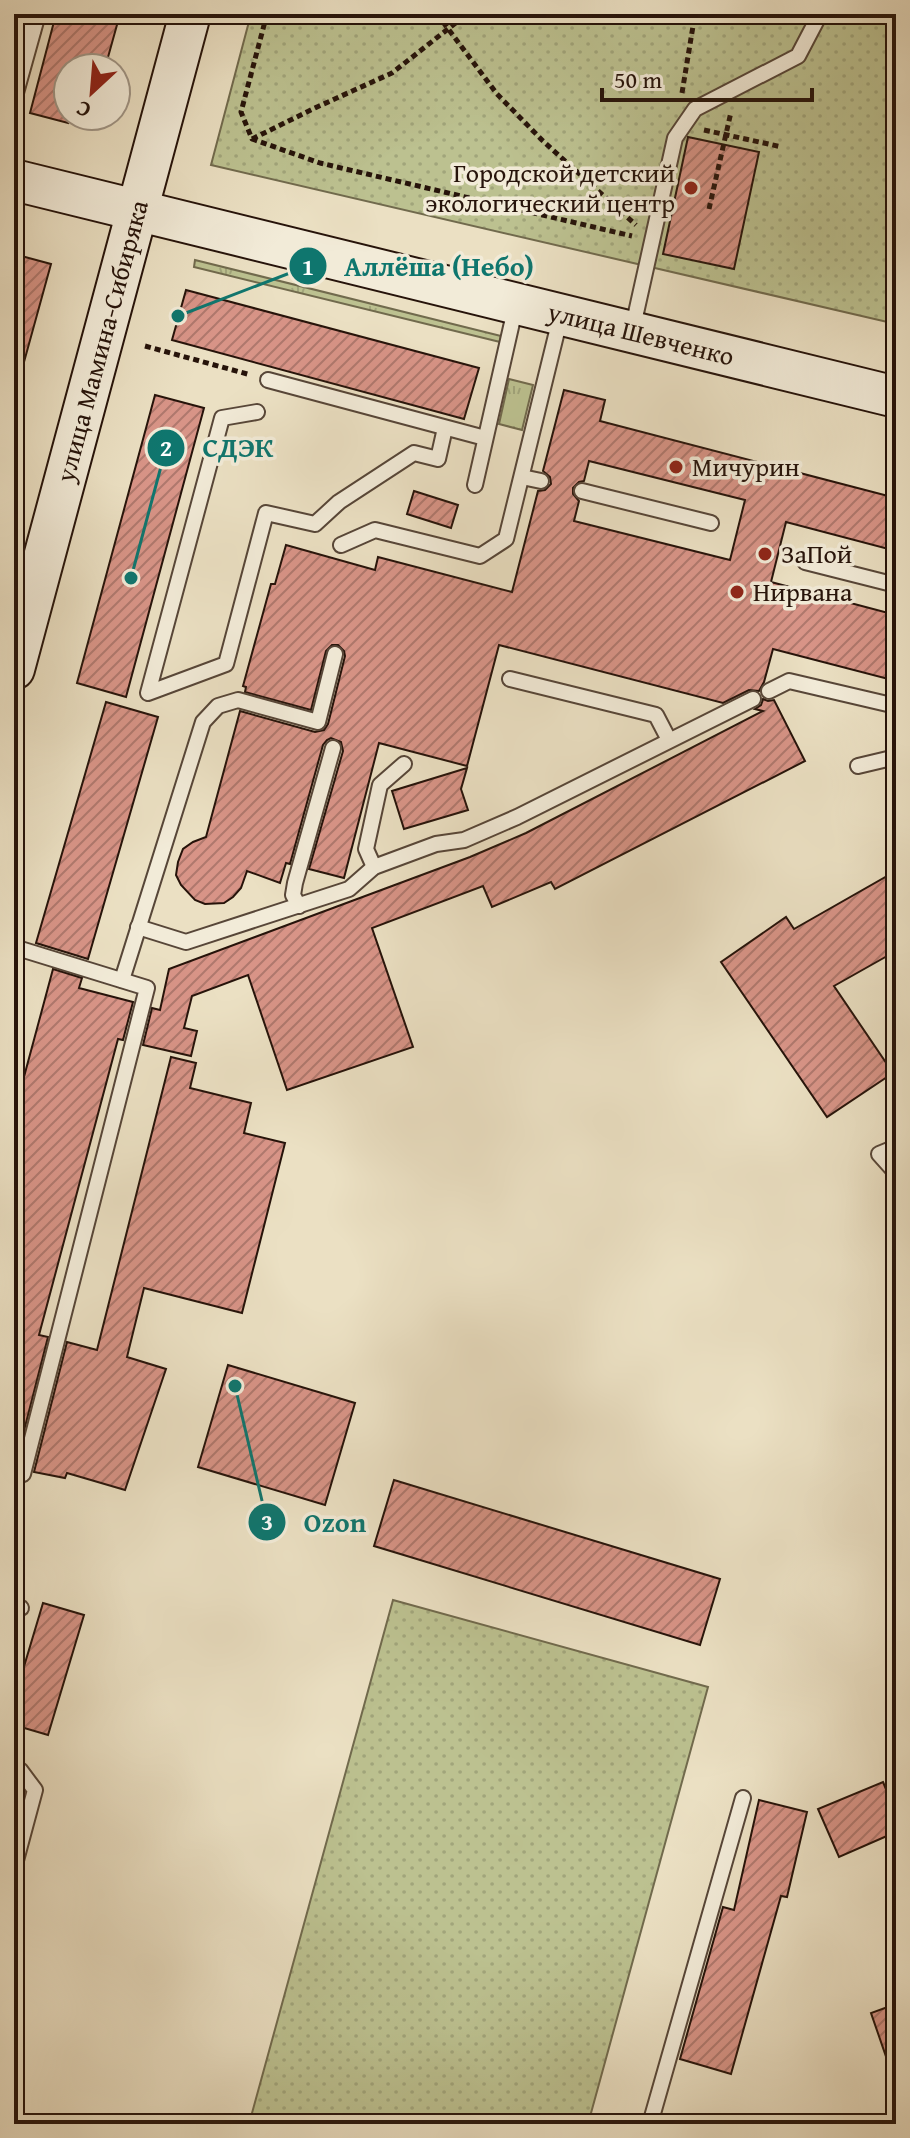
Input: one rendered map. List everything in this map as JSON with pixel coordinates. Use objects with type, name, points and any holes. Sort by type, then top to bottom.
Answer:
[{"type":"main road","name":"улица Мамина-Сибиряка","points":[[14,669],[190,14]]},
{"type":"main road","name":"улица Шевченко","points":[[14,180],[896,397]]},
{"type":"lane","points":[[14,100],[38,14]]},
{"type":"lane","points":[[632,332],[680,132],[695,109],[798,56],[820,14]]},
{"type":"lane","points":[[14,27],[33,31]]},
{"type":"lane","points":[[475,485],[516,304]]},
{"type":"lane","points":[[341,545],[375,530],[480,556],[506,539],[562,315]]},
{"type":"lane","points":[[268,380],[485,438]]},
{"type":"lane","points":[[257,412],[222,418],[148,693],[226,664],[266,513],[315,524],[339,502],[414,453],[438,459],[445,428]]},
{"type":"lane","points":[[522,477],[541,481]]},
{"type":"lane","points":[[582,491],[711,523]]},
{"type":"lane","points":[[805,562],[896,585]]},
{"type":"lane","points":[[122,980],[203,722],[218,706],[238,700],[318,722],[335,654]]},
{"type":"lane","points":[[510,679],[656,715],[669,740]]},
{"type":"lane","points":[[769,691],[789,681],[896,706]]},
{"type":"lane","points":[[138,927],[186,942],[349,889],[374,867],[436,844],[464,840],[517,817],[753,699]]},
{"type":"lane","points":[[299,906],[293,895],[295,883],[333,748]]},
{"type":"lane","points":[[858,766],[896,757]]},
{"type":"lane","points":[[374,867],[366,849],[380,785],[404,764]]},
{"type":"lane","points":[[14,947],[147,988],[23,1474],[14,1472]]},
{"type":"lane","points":[[896,1147],[879,1154],[896,1173]]},
{"type":"lane","points":[[14,1767],[20,1770],[35,1790],[14,1868]]},
{"type":"lane","points":[[650,2124],[743,1798]]},
{"type":"path","points":[[267,14],[241,112],[252,139],[320,163],[652,240]]},
{"type":"path","points":[[437,14],[497,94],[543,141],[652,240]]},
{"type":"path","points":[[252,139],[392,73],[467,14]]},
{"type":"path","points":[[695,14],[680,132],[725,134],[782,147]]},
{"type":"path","points":[[884,14],[890,22],[895,14]]},
{"type":"path","points":[[709,209],[738,88]]},
{"type":"path","points":[[145,346],[268,380]]},
{"type":"green space","points":[[251,14],[896,14],[896,324],[211,165]]},
{"type":"green space","points":[[195,260],[501,336],[500,342],[194,267]]},
{"type":"green space","points":[[509,379],[533,385],[522,430],[499,424]]},
{"type":"green space","points":[[393,1600],[708,1687],[588,2124],[249,2124]]},
{"type":"building","points":[[56,14],[120,14],[109,52],[52,52],[52,119],[30,113]]},
{"type":"building","name":"Городской детский экологический центр","points":[[688,137],[759,152],[734,269],[663,254]]},
{"type":"building","points":[[14,254],[51,264],[21,373],[14,372]]},
{"type":"building","points":[[186,290],[479,368],[464,419],[172,340]]},
{"type":"building","points":[[564,390],[605,400],[600,421],[896,498],[896,551],[786,522],[771,582],[896,615],[896,681],[773,649],[759,691],[749,690],[723,703],[499,645],[467,766],[379,743],[344,878],[309,869],[343,751],[341,742],[331,738],[323,745],[290,864],[286,863],[280,883],[247,871],[241,888],[224,903],[205,904],[195,900],[176,875],[178,862],[183,849],[206,837],[240,711],[315,732],[324,730],[328,724],[345,656],[338,645],[332,645],[326,651],[311,710],[245,692],[246,687],[243,686],[271,584],[275,584],[286,545],[375,570],[378,557],[512,592],[538,491],[545,490],[551,484],[550,477],[543,471]],"holes":[[[589,461],[745,500],[730,560],[574,521],[579,501],[573,494],[573,488],[584,481]]]},
{"type":"building","points":[[155,395],[204,408],[126,697],[77,683]]},
{"type":"building","points":[[414,491],[458,505],[451,528],[407,514]]},
{"type":"building","points":[[763,699],[774,700],[805,761],[555,889],[551,882],[492,907],[483,886],[372,928],[413,1047],[287,1090],[248,975],[192,996],[184,1028],[197,1031],[191,1056],[143,1045],[152,1008],[160,1010],[169,969],[470,857],[526,833],[763,711],[755,709]]},
{"type":"building","points":[[106,702],[158,717],[88,959],[36,943]]},
{"type":"building","points":[[467,768],[461,789],[468,810],[404,829],[392,791]]},
{"type":"building","points":[[896,871],[896,951],[834,986],[893,1073],[827,1117],[721,962],[786,917],[794,929]]},
{"type":"building","points":[[53,969],[82,978],[79,988],[133,1002],[123,1040],[118,1039],[39,1335],[48,1337],[14,1462],[14,1114]]},
{"type":"building","points":[[171,1057],[196,1063],[190,1088],[251,1103],[244,1133],[285,1143],[242,1313],[144,1288],[127,1357],[166,1369],[125,1490],[67,1473],[65,1478],[34,1472],[67,1342],[97,1350]]},
{"type":"building","points":[[228,1365],[355,1403],[325,1505],[198,1467]]},
{"type":"building","points":[[394,1480],[720,1579],[700,1645],[374,1546]]},
{"type":"building","points":[[43,1603],[84,1615],[48,1735],[14,1725],[14,1700]]},
{"type":"building","points":[[883,1782],[896,1813],[896,1832],[839,1857],[818,1809]]},
{"type":"building","points":[[759,1800],[807,1812],[787,1897],[781,1896],[731,2074],[680,2059],[723,1907],[734,1910]]},
{"type":"building","points":[[896,2004],[896,2074],[892,2074],[871,2013]]},
{"type":"place","name":"Городской детский экологический центр","points":[[691,188]]},
{"type":"place","name":"Аллёша (Небо)","points":[[178,316]]},
{"type":"place","name":"Мичурин","points":[[676,467]]},
{"type":"place","name":"ЗаПой","points":[[765,554]]},
{"type":"place","name":"СДЭК","points":[[131,578]]},
{"type":"place","name":"Нирвана","points":[[737,592]]},
{"type":"place","name":"Ozon","points":[[235,1386]]}]
